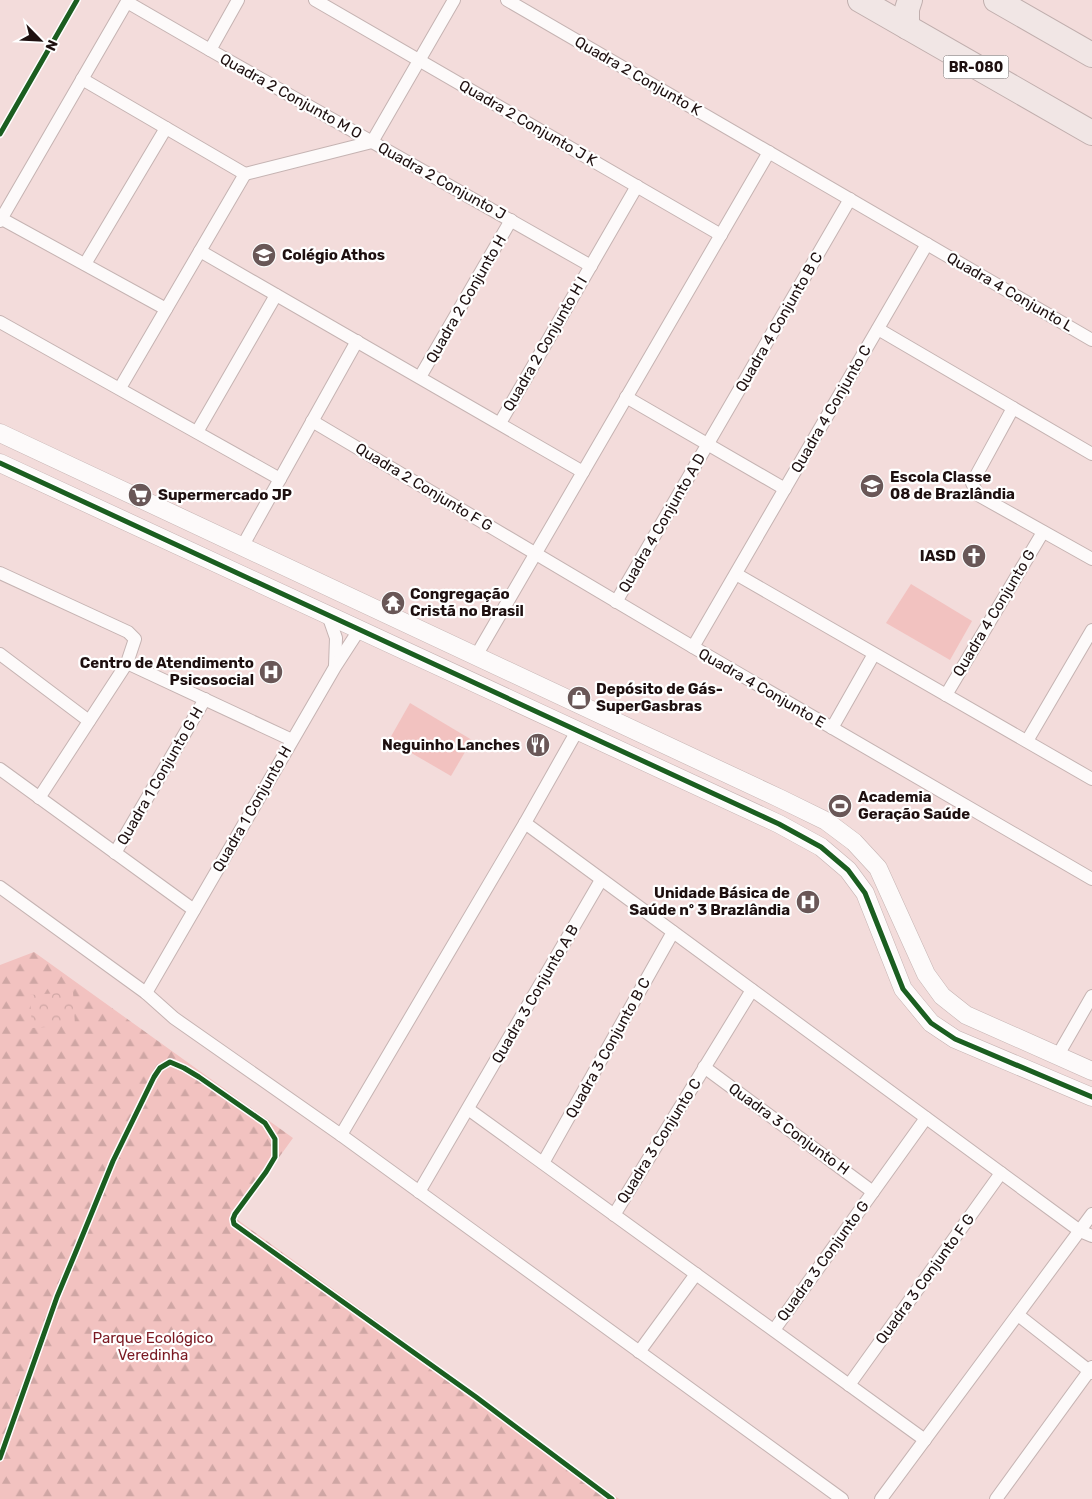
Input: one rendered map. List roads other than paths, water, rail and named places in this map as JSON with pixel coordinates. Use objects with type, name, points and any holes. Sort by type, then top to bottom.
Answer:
[{"type":"highway","name":"BR-080","points":[[860,0],[1092,133]]},
{"type":"highway","points":[[907,28],[907,9],[910,0]]},
{"type":"highway","points":[[996,0],[1092,55]]},
{"type":"street","points":[[210,50],[238,0]]},
{"type":"street","name":"Quadra 2 Conjunto J K","points":[[316,0],[721,235]]},
{"type":"street","points":[[82,79],[245,174],[372,142],[454,0]]},
{"type":"street","name":"Quadra 2 Conjunto K","points":[[507,0],[850,199]]},
{"type":"street","points":[[127,1],[1,220],[166,309]]},
{"type":"street","name":"Quadra 2 Conjunto M O","points":[[127,1],[372,142]]},
{"type":"street","points":[[85,264],[166,128]]},
{"type":"street","name":"Quadra 2 Conjunto J","points":[[372,142],[591,266]]},
{"type":"street","points":[[476,656],[769,152]]},
{"type":"street","points":[[120,388],[245,174]]},
{"type":"street","name":"Quadra 2 Conjunto H I","points":[[500,423],[637,186]]},
{"type":"street","points":[[850,199],[927,244]]},
{"type":"street","name":"Quadra 4 Conjunto B C","points":[[708,444],[850,199]]},
{"type":"street","name":"Quadra 2 Conjunto H","points":[[420,378],[511,220]]},
{"type":"street","name":"Quadra 4 Conjunto C","points":[[693,647],[927,244]]},
{"type":"street","name":"Quadra 4 Conjunto L","points":[[927,244],[1092,340]]},
{"type":"street","points":[[200,251],[583,472]]},
{"type":"street","points":[[197,432],[276,295]]},
{"type":"street","points":[[0,322],[280,479]]},
{"type":"street","points":[[878,329],[1091,452]]},
{"type":"street","points":[[242,547],[357,341]]},
{"type":"street","points":[[626,397],[785,489]]},
{"type":"street","points":[[1013,408],[972,483],[978,495],[1092,559]]},
{"type":"street","name":"Quadra 2 Conjunto F G","points":[[312,421],[616,602]]},
{"type":"street","points":[[0,433],[826,821],[854,842],[878,868],[926,974],[942,996],[966,1015],[1092,1070]]},
{"type":"street","name":"Quadra 4 Conjunto A D","points":[[616,602],[708,444]]},
{"type":"street","points":[[7,467],[25,466],[30,455],[28,446]]},
{"type":"street","points":[[50,486],[48,476],[52,466],[63,462]]},
{"type":"street","points":[[7,467],[779,824],[822,847],[848,870],[865,893],[903,989],[931,1023],[955,1039],[1092,1098]]},
{"type":"street","name":"Quadra 4 Conjunto G","points":[[946,695],[1043,532]]},
{"type":"street","points":[[209,560],[222,537]]},
{"type":"street","points":[[736,574],[1092,779]]},
{"type":"street","points":[[1,575],[128,632],[135,639],[127,663],[39,798]]},
{"type":"street","name":"Quadra 4 Conjunto E","points":[[616,602],[1092,879]]},
{"type":"street","points":[[328,615],[336,638],[335,667]]},
{"type":"street","points":[[292,740],[359,630]]},
{"type":"street","points":[[1027,741],[1092,630]]},
{"type":"street","points":[[0,654],[89,720]]},
{"type":"street","points":[[832,728],[874,654]]},
{"type":"street","name":"Quadra 1 Conjunto H","points":[[127,663],[292,740],[146,993]]},
{"type":"street","name":"Quadra 1 Conjunto G H","points":[[115,853],[205,700]]},
{"type":"street","points":[[341,1135],[525,823],[577,730]]},
{"type":"street","points":[[638,759],[650,754],[653,744],[649,737]]},
{"type":"street","points":[[671,774],[667,765],[672,755],[684,754]]},
{"type":"street","points":[[0,770],[194,910]]},
{"type":"street","points":[[525,823],[1086,1234]]},
{"type":"street","name":"Quadra 3 Conjunto A B","points":[[419,1192],[601,880]]},
{"type":"street","points":[[0,888],[146,993],[174,1018],[341,1135],[842,1499]]},
{"type":"street","name":"Quadra 3 Conjunto B C","points":[[543,1163],[673,932]]},
{"type":"street","name":"Quadra 3 Conjunto C","points":[[614,1214],[752,990]]},
{"type":"street","points":[[1058,1055],[1092,996]]},
{"type":"street","name":"Quadra 3 Conjunto H","points":[[704,1067],[873,1192]]},
{"type":"street","points":[[468,1109],[925,1440]]},
{"type":"street","name":"Quadra 3 Conjunto G","points":[[774,1330],[926,1118]]},
{"type":"street","name":"Quadra 3 Conjunto F G","points":[[849,1385],[1001,1173]]},
{"type":"street","points":[[881,1499],[1018,1315],[1086,1234],[1092,1214]]},
{"type":"street","points":[[639,1352],[696,1274]]},
{"type":"street","points":[[1000,1498],[1091,1370],[1018,1315]]},
{"type":"place","name":"Colégio Athos","points":[[264,255]]},
{"type":"place","name":"Escola Classe 08 de Brazlândia","points":[[872,486]]},
{"type":"place","name":"Supermercado JP","points":[[140,495]]},
{"type":"place","name":"IASD","points":[[974,556]]},
{"type":"place","name":"Congregação Cristã no Brasil","points":[[393,603]]},
{"type":"place","name":"Centro de Atendimento Psicosocial","points":[[271,672]]},
{"type":"place","name":"Depósito de Gás- SuperGasbras","points":[[579,698]]},
{"type":"place","name":"Neguinho Lanches","points":[[538,745]]},
{"type":"place","name":"Academia Geração Saúde","points":[[840,806]]},
{"type":"place","name":"Unidade Básica de Saúde nº 3 Brazlândia","points":[[808,902]]},
{"type":"park label","name":"Parque Ecológico Veredinha","points":[[153,1346]]}]
